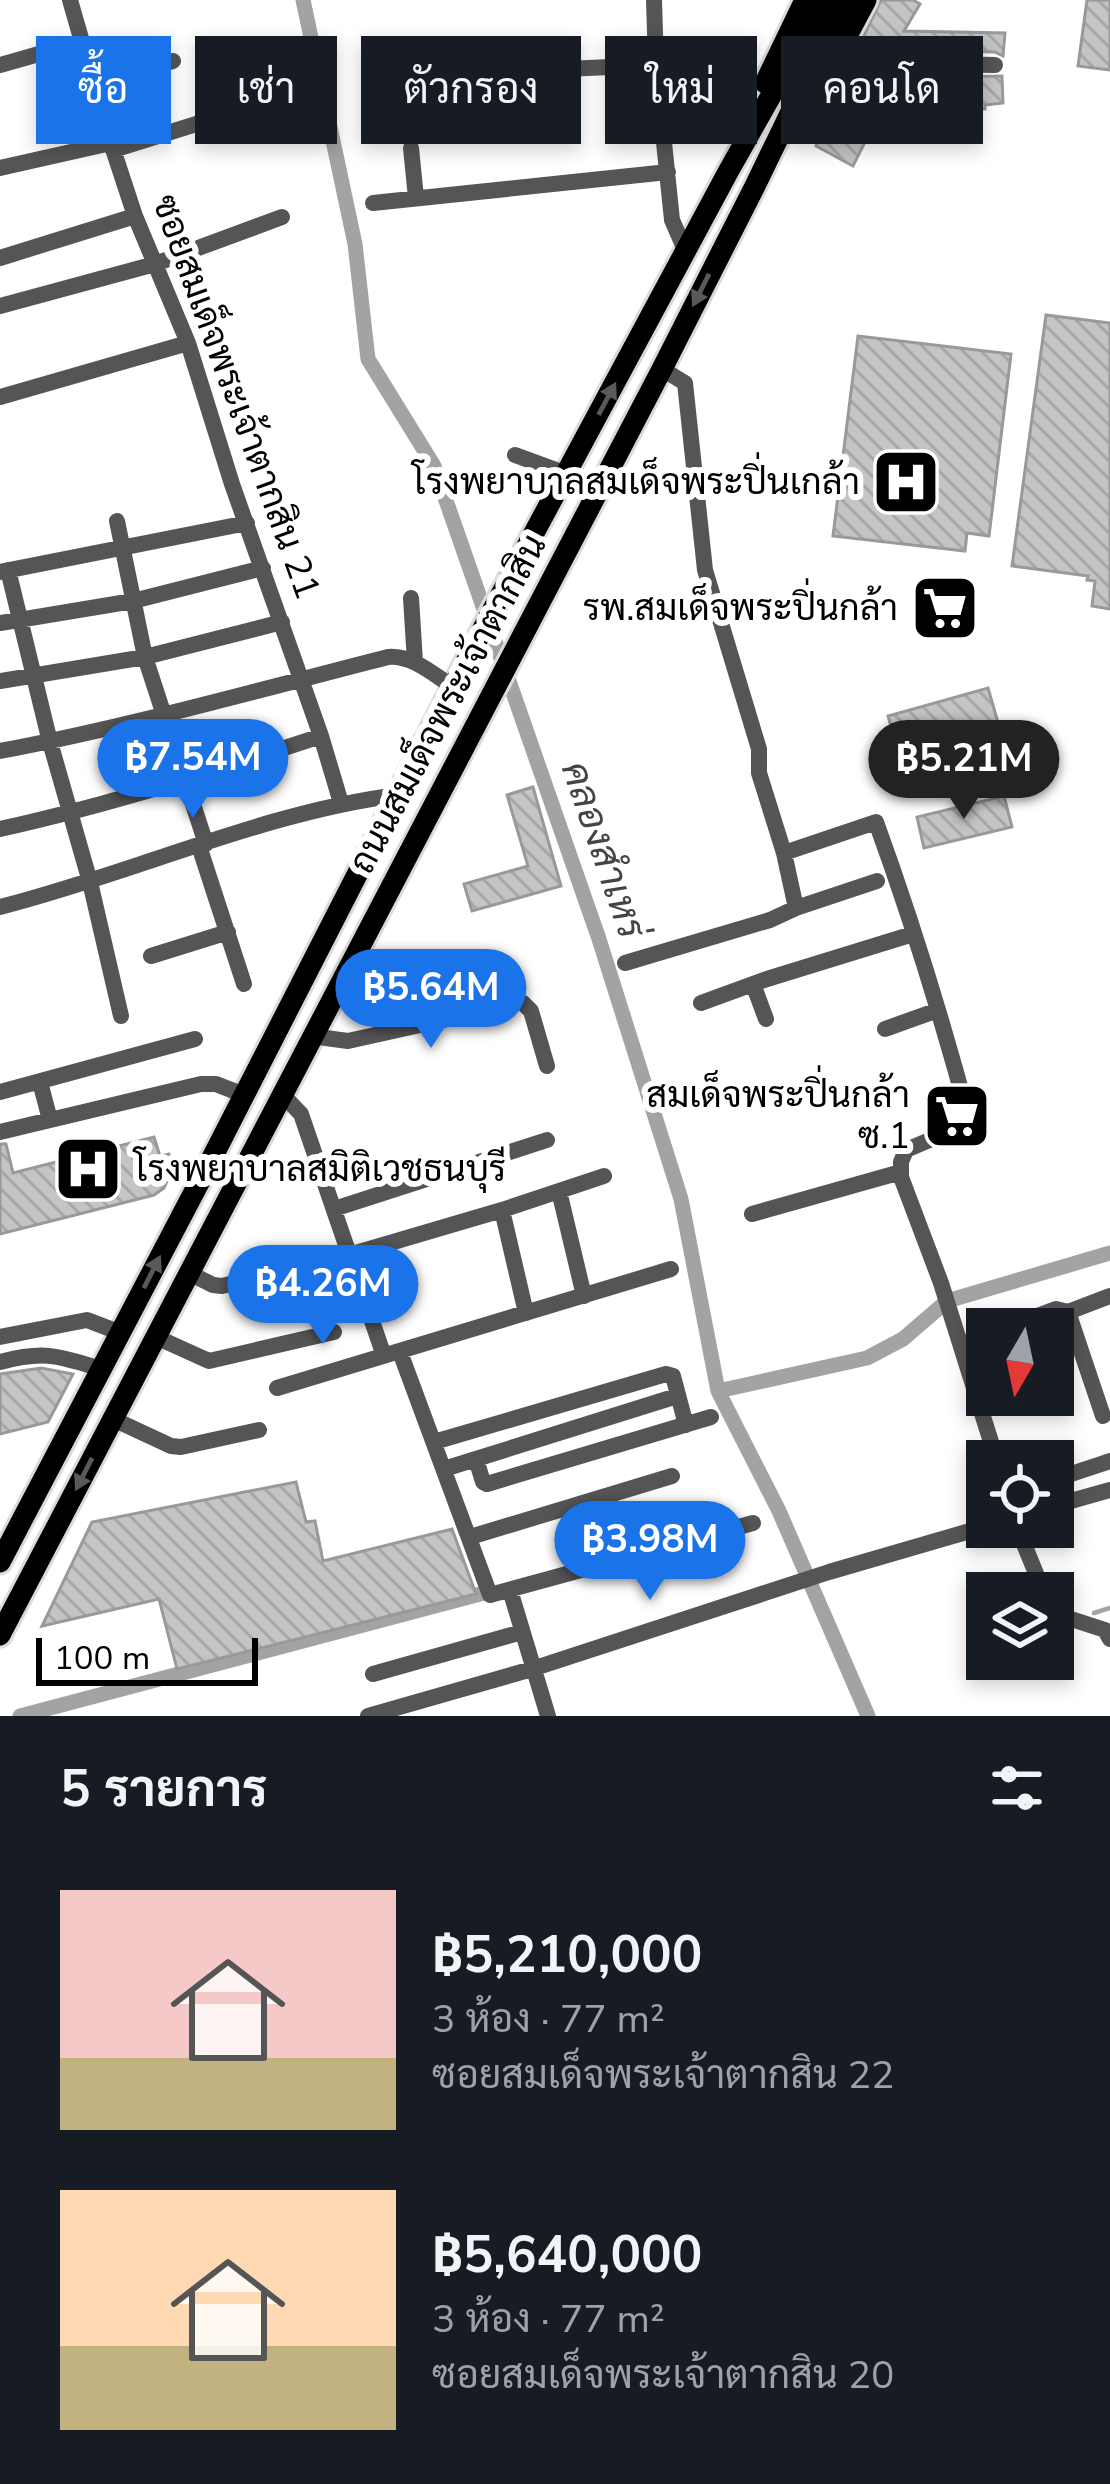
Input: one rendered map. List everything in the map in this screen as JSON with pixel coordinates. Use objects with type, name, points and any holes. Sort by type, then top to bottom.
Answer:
[{"type":"main road","name":"ถนนสมเด็จพระเจ้าตากสิน","points":[[728,172],[805,0]]},
{"type":"main road","name":"ถนนสมเด็จพระเจ้าตากสิน","points":[[0,1562],[491,613],[825,0]]},
{"type":"main road","name":"ถนนสมเด็จพระเจ้าตากสิน","points":[[0,1635],[662,369],[845,0]]},
{"type":"main road","name":"ถนนสมเด็จพระเจ้าตากสิน","points":[[847,36],[866,0]]},
{"type":"main road","name":"ถนนสมเด็จพระเจ้าตากสิน","points":[[755,186],[781,144]]},
{"type":"main road","points":[[133,1310],[159,1330]]},
{"type":"main road","points":[[104,1365],[136,1374]]},
{"type":"street","name":"ซอยสมเด็จพระเจ้าตากสิน 21","points":[[70,0],[79,36]]},
{"type":"street","points":[[654,0],[655,36]]},
{"type":"street","points":[[0,65],[36,55]]},
{"type":"street","points":[[983,65],[995,65]]},
{"type":"street","points":[[0,168],[112,146],[195,122]]},
{"type":"street","points":[[665,144],[672,220],[686,252]]},
{"type":"street","name":"ซอยสมเด็จพระเจ้าตากสิน 21","points":[[112,146],[188,343],[341,803]]},
{"type":"street","points":[[411,148],[416,198]]},
{"type":"street","points":[[373,203],[668,172]]},
{"type":"street","points":[[0,258],[135,215]]},
{"type":"street","points":[[0,306],[155,263],[282,217]]},
{"type":"street","points":[[0,397],[188,343]]},
{"type":"street","points":[[662,369],[686,383],[705,570],[759,749],[759,773],[796,908]]},
{"type":"street","points":[[515,455],[567,474]]},
{"type":"street","points":[[117,521],[145,657],[244,984]]},
{"type":"street","points":[[121,1016],[22,619],[4,571],[247,523]]},
{"type":"street","points":[[0,623],[133,601],[263,568]]},
{"type":"street","points":[[411,598],[415,662]]},
{"type":"street","points":[[0,681],[145,657],[282,622]]},
{"type":"street","points":[[0,752],[165,716],[388,657],[399,656],[458,676]]},
{"type":"street","points":[[0,829],[185,780],[321,736]]},
{"type":"street","points":[[0,908],[341,803],[398,795]]},
{"type":"street","points":[[784,853],[876,822],[957,1067],[970,1123],[906,1150],[901,1172],[990,1440]]},
{"type":"street","points":[[625,964],[877,881]]},
{"type":"street","points":[[151,956],[228,932]]},
{"type":"street","points":[[701,1003],[913,934]]},
{"type":"street","points":[[753,984],[766,1019]]},
{"type":"street","points":[[311,1036],[348,1041],[516,1001],[531,1012],[547,1066]]},
{"type":"street","points":[[885,1029],[938,1010]]},
{"type":"street","points":[[0,1092],[196,1039]]},
{"type":"street","points":[[40,1082],[50,1120]]},
{"type":"street","points":[[0,1132],[201,1084],[216,1084],[244,1095]]},
{"type":"street","points":[[281,1093],[301,1114],[349,1255],[434,1442],[490,1595],[753,1523]]},
{"type":"street","points":[[334,1210],[548,1141]]},
{"type":"street","points":[[752,1214],[901,1172]]},
{"type":"street","points":[[349,1255],[604,1176]]},
{"type":"street","points":[[559,1191],[584,1296]]},
{"type":"street","points":[[502,1210],[526,1313]]},
{"type":"street","points":[[189,1273],[222,1286],[317,1263]]},
{"type":"street","points":[[277,1388],[671,1269]]},
{"type":"street","points":[[1074,1310],[1110,1296]]},
{"type":"street","points":[[0,1337],[87,1320],[121,1333]]},
{"type":"street","points":[[159,1330],[209,1361],[334,1332]]},
{"type":"street","points":[[1074,1330],[1102,1415]]},
{"type":"street","points":[[961,1345],[966,1343]]},
{"type":"street","points":[[0,1362],[30,1354],[104,1365]]},
{"type":"street","points":[[434,1442],[666,1374],[673,1376],[686,1425]]},
{"type":"street","points":[[444,1469],[677,1396]]},
{"type":"street","points":[[476,1459],[487,1484],[711,1417]]},
{"type":"street","points":[[113,1419],[181,1447],[259,1430]]},
{"type":"street","points":[[1074,1473],[1110,1460]]},
{"type":"street","points":[[470,1537],[672,1476]]},
{"type":"street","points":[[1074,1501],[1110,1490]]},
{"type":"street","points":[[368,1716],[403,1711],[966,1532]]},
{"type":"street","points":[[510,1590],[548,1716]]},
{"type":"street","points":[[1074,1620],[1105,1630],[1110,1639]]},
{"type":"street","points":[[373,1674],[522,1632]]},
{"type":"building","points":[[881,0],[920,4],[904,31],[1005,33],[1003,56],[983,52],[983,36],[864,36]]},
{"type":"building","points":[[1087,0],[1110,0],[1110,70],[1078,66]]},
{"type":"building","points":[[983,76],[1002,76],[1003,103],[983,109]]},
{"type":"building","points":[[817,144],[864,144],[853,166]]},
{"type":"building","points":[[1046,315],[1110,323],[1110,609],[1092,606],[1095,581],[1087,580],[1088,576],[1012,566]]},
{"type":"building","points":[[858,336],[1011,354],[989,536],[967,533],[965,551],[833,536]]},
{"type":"building","points":[[988,688],[1001,733],[901,761],[888,716]]},
{"type":"building","points":[[533,787],[561,886],[472,911],[464,884],[528,866],[507,795]]},
{"type":"building","points":[[1004,796],[1012,827],[924,848],[917,817]]},
{"type":"building","points":[[154,1137],[160,1156],[169,1154],[173,1167],[164,1188],[154,1195],[0,1234],[0,1144],[6,1144],[13,1173]]},
{"type":"building","points":[[41,1368],[73,1374],[48,1422],[0,1434],[0,1374]]},
{"type":"building","points":[[296,1482],[306,1522],[315,1521],[323,1561],[452,1529],[476,1594],[177,1669],[159,1599],[42,1626],[92,1522]]},
{"type":"waterway","name":"คลองสำเหร่","points":[[303,0],[355,244],[368,359],[434,466],[599,939],[681,1199],[718,1391],[779,1511],[868,1716]]},
{"type":"waterway","points":[[718,1391],[867,1358],[903,1339],[947,1301],[1110,1253]]},
{"type":"waterway","points":[[20,1716],[484,1593]]},
{"type":"waterway","points":[[1094,1613],[1110,1608]]},
{"type":"place","name":"โรงพยาบาลสมเด็จพระปิ่นเกล้า","points":[[906,482]]},
{"type":"place","name":"รพ.สมเด็จพระปิ่นกล้า","points":[[945,608]]},
{"type":"place","name":"สมเด็จพระปิ่นกล้า ซ.1","points":[[957,1116]]},
{"type":"place","name":"โรงพยาบาลสมิติเวชธนบุรี","points":[[88,1169]]}]
